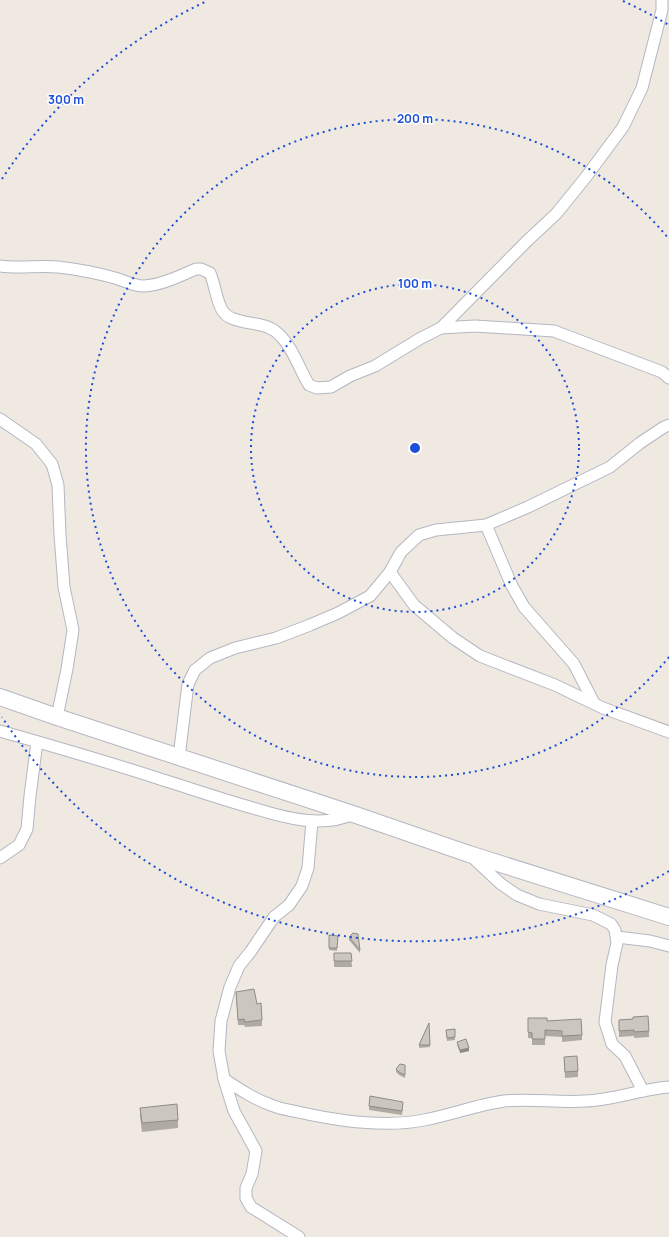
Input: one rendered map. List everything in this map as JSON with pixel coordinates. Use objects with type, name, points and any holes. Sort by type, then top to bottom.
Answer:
[{"type":"main road","points":[[0,697],[57,718],[353,814],[469,854],[669,917]]},
{"type":"street","points":[[0,266],[27,267],[43,265],[60,267],[114,278],[133,286],[145,286],[164,282],[196,269],[210,273],[223,312],[229,317],[243,322],[257,323],[274,330],[282,338],[309,385],[317,388],[331,387],[350,376],[375,366],[421,338],[441,328],[527,241],[556,214],[624,127],[642,88],[662,10],[662,0]]},
{"type":"street","points":[[441,328],[475,326],[554,331],[662,372],[669,378]]},
{"type":"street","points":[[0,419],[36,444],[52,464],[58,485],[64,587],[73,630],[67,670],[57,718]]},
{"type":"street","points":[[179,757],[188,684],[195,670],[210,658],[235,648],[276,638],[338,613],[370,596],[390,572],[401,552],[419,535],[436,530],[486,525],[528,507],[610,467],[640,443],[664,427],[669,426]]},
{"type":"street","points":[[486,525],[512,586],[524,607],[574,664],[594,703]]},
{"type":"street","points":[[390,572],[414,606],[453,638],[480,656],[548,682],[594,703],[669,732]]},
{"type":"street","points":[[0,730],[227,801],[284,816],[312,821],[335,820],[345,818],[353,814]]},
{"type":"street","points":[[0,858],[19,845],[27,829],[37,742]]},
{"type":"street","points":[[299,1237],[251,1207],[246,1198],[246,1188],[252,1174],[256,1150],[234,1111],[224,1079],[219,1051],[221,1021],[230,987],[239,966],[251,952],[274,917],[289,905],[302,886],[308,868],[312,821]]},
{"type":"street","points":[[469,854],[501,884],[517,895],[538,904],[593,915],[611,924],[615,930],[617,943],[612,965],[604,1022],[612,1044],[625,1056],[643,1091]]},
{"type":"street","points":[[617,937],[650,941],[669,946]]},
{"type":"street","points":[[224,1079],[248,1094],[272,1106],[322,1117],[389,1125],[423,1121],[478,1105],[506,1101],[586,1101],[669,1086]]},
{"type":"building","points":[[353,933],[358,934],[360,950],[349,937]]},
{"type":"building","points":[[329,935],[338,936],[337,948],[329,948]]},
{"type":"building","points":[[334,953],[351,953],[352,961],[334,961]]},
{"type":"building","points":[[254,989],[257,1004],[261,1003],[262,1020],[245,1022],[244,1019],[238,1020],[236,992]]},
{"type":"building","points":[[648,1016],[649,1031],[619,1031],[619,1020]]},
{"type":"building","points":[[528,1018],[547,1018],[547,1021],[581,1019],[582,1035],[562,1036],[562,1031],[545,1030],[545,1039],[532,1039],[532,1033],[528,1032]]},
{"type":"building","points":[[429,1023],[430,1045],[419,1045]]},
{"type":"building","points":[[455,1029],[455,1037],[447,1038],[446,1030]]},
{"type":"building","points":[[466,1039],[469,1048],[460,1050],[457,1042]]},
{"type":"building","points":[[577,1056],[578,1071],[565,1072],[564,1057]]},
{"type":"building","points":[[400,1064],[405,1065],[405,1075],[396,1069]]},
{"type":"building","points":[[370,1096],[403,1102],[402,1111],[369,1106]]},
{"type":"building","points":[[177,1104],[178,1120],[142,1123],[140,1108]]}]
